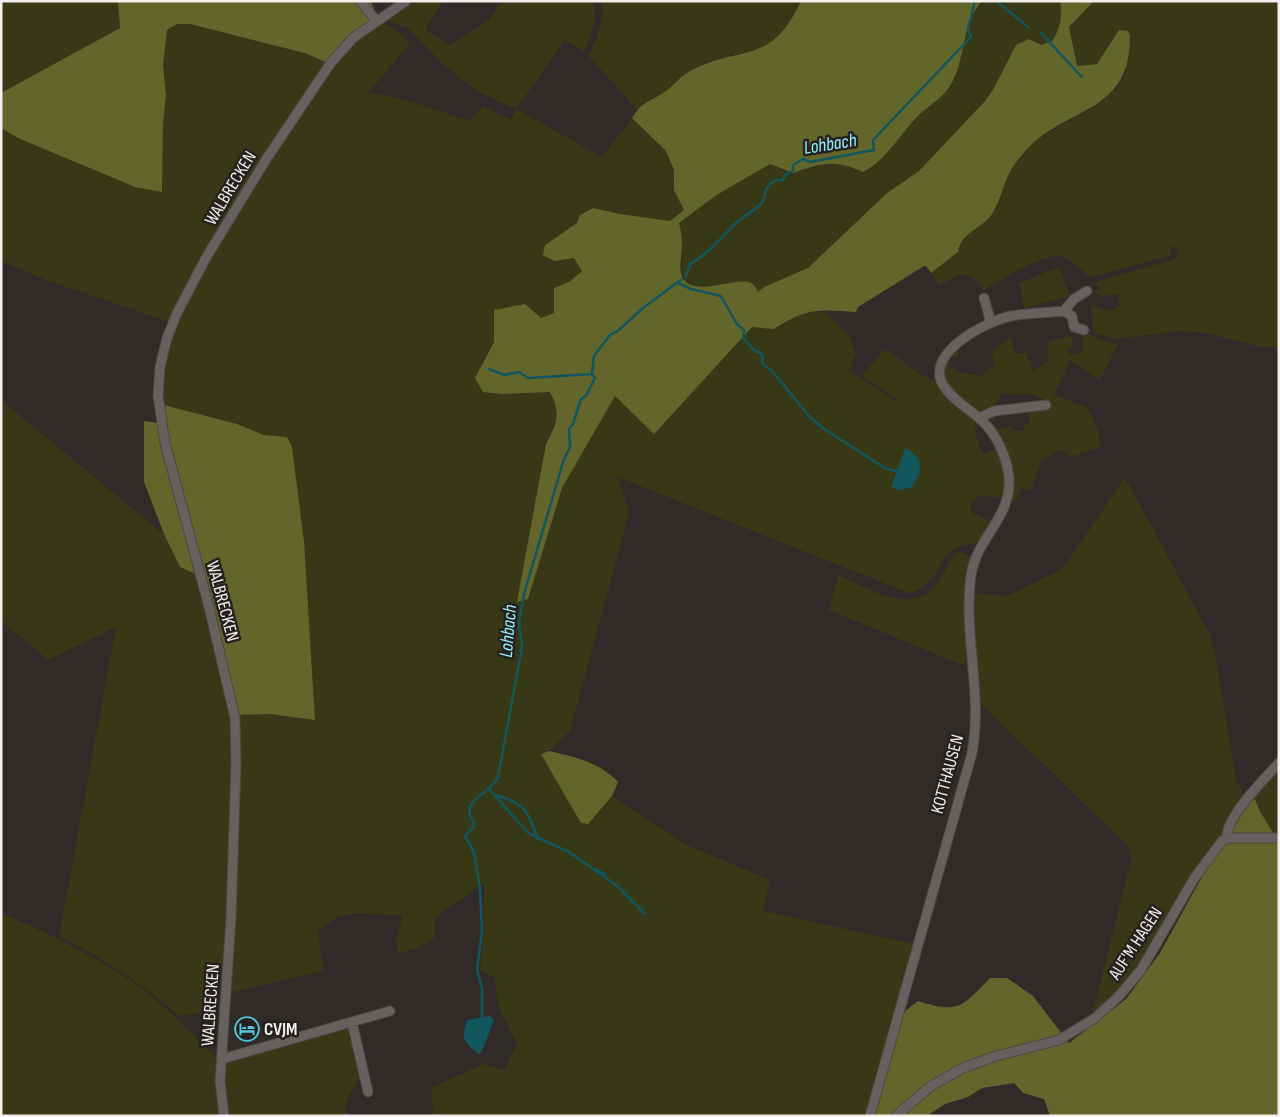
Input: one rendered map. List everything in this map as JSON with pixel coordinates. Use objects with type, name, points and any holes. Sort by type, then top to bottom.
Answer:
[{"type":"street","points":[[360,1],[376,20]]},
{"type":"street","name":"WALBRECKEN","points":[[390,1011],[222,1059],[233,866],[234,718],[209,607],[165,443],[158,396],[160,367],[172,326],[208,256],[267,158],[330,64],[348,42],[376,20],[406,1]]},
{"type":"street","points":[[1084,330],[1074,327],[1072,316],[1064,312],[1074,300],[1087,292]]},
{"type":"street","points":[[984,298],[991,323]]},
{"type":"street","name":"KOTTHAUSEN","points":[[870,1116],[975,738],[976,717],[970,612],[972,574],[982,542],[1004,508],[1009,485],[1002,452],[990,429],[946,389],[939,371],[943,360],[951,350],[966,337],[991,323],[1014,316],[1064,312]]},
{"type":"street","points":[[979,418],[994,411],[1046,405]]},
{"type":"street","name":"AUF'M HAGEN","points":[[896,1116],[931,1086],[963,1068],[996,1056],[1059,1040],[1074,1032],[1106,1009],[1141,970],[1195,877],[1222,841],[1227,838],[1231,823],[1250,795],[1279,763]]},
{"type":"street","points":[[1227,838],[1279,838]]},
{"type":"street","points":[[352,1022],[368,1092]]},
{"type":"street","points":[[222,1059],[220,1086],[224,1116]]},
{"type":"green space","points":[[1,1],[118,1],[120,28],[1,93]]},
{"type":"green space","points":[[118,1],[371,1],[374,9],[370,12],[376,20],[330,64],[305,53],[190,24],[177,24],[167,30],[163,65],[166,96],[163,123],[162,192],[135,187],[18,138],[1,128],[1,93],[120,28]]},
{"type":"green space","points":[[411,1],[443,1],[425,29],[449,45],[488,21],[502,1],[593,1],[595,14],[589,41],[583,52],[565,40],[516,109],[477,91],[442,63],[408,28],[386,20]]},
{"type":"green space","points":[[602,1],[801,1],[789,23],[777,37],[765,46],[707,62],[689,71],[666,91],[646,101],[637,110],[588,55],[600,30]]},
{"type":"green space","points":[[801,1],[982,1],[970,20],[959,65],[950,86],[943,95],[916,118],[885,155],[871,167],[863,172],[844,165],[828,164],[793,173],[770,164],[715,196],[679,223],[682,243],[681,273],[685,281],[692,285],[701,287],[748,282],[756,287],[758,292],[764,287],[808,268],[887,193],[919,171],[985,101],[994,88],[1016,45],[1029,39],[1041,45],[1052,41],[1060,22],[1060,1],[1094,1],[1069,27],[1077,66],[1097,64],[1119,30],[1128,31],[1130,36],[1127,61],[1120,80],[1109,94],[1096,105],[1046,133],[1026,150],[1009,174],[992,214],[967,235],[960,245],[958,252],[931,273],[924,266],[858,307],[856,312],[832,310],[813,312],[795,317],[774,329],[752,327],[654,434],[615,396],[562,488],[528,599],[517,602],[546,444],[555,424],[556,406],[550,392],[502,394],[483,392],[475,378],[494,342],[494,310],[525,304],[541,318],[554,313],[554,288],[569,282],[582,271],[574,258],[554,261],[543,255],[545,245],[577,223],[580,215],[593,208],[670,221],[684,210],[674,190],[674,170],[666,151],[632,118],[642,105],[667,91],[690,71],[708,63],[753,51],[766,45],[778,36],[789,22]]},
{"type":"green space","points":[[982,1],[1060,1],[1061,17],[1059,27],[1052,41],[1041,45],[1016,45],[994,88],[985,101],[919,171],[887,193],[808,268],[758,293],[755,287],[742,281],[716,286],[697,286],[685,280],[681,270],[682,245],[679,223],[715,196],[770,164],[793,173],[828,164],[844,165],[863,171],[878,161],[916,118],[943,95],[950,86],[959,65],[970,20]]},
{"type":"green space","points":[[1094,1],[1279,1],[1279,347],[1261,347],[1205,333],[1179,331],[1115,339],[1093,333],[1091,304],[1100,309],[1112,311],[1119,305],[1118,294],[1103,296],[1096,294],[1095,291],[1099,289],[1095,282],[1173,260],[1179,253],[1175,246],[1171,247],[1172,253],[1169,257],[1091,277],[1062,257],[1045,258],[1034,262],[984,290],[973,278],[963,274],[953,277],[940,286],[931,273],[958,252],[960,245],[968,235],[992,214],[1008,175],[1028,148],[1038,139],[1098,104],[1111,94],[1120,83],[1126,67],[1119,30],[1097,64],[1077,66],[1069,27]]},
{"type":"green space","points":[[377,21],[393,28],[410,43],[369,92],[409,101],[470,121],[483,106],[511,120],[516,109],[602,157],[632,118],[666,151],[674,170],[674,190],[685,210],[671,221],[593,208],[580,215],[577,223],[545,245],[554,261],[574,258],[582,271],[569,282],[555,288],[554,313],[541,318],[494,310],[494,342],[480,366],[525,392],[550,392],[556,413],[552,430],[545,444],[528,599],[562,488],[615,396],[721,360],[753,326],[774,329],[798,316],[811,312],[825,312],[848,335],[856,353],[849,370],[895,401],[897,399],[862,376],[885,349],[923,376],[938,382],[979,424],[974,427],[982,454],[996,449],[1001,461],[1004,473],[1002,498],[979,497],[970,507],[974,514],[991,521],[984,534],[975,543],[952,550],[925,586],[909,593],[618,477],[629,513],[570,731],[549,751],[541,754],[588,823],[612,796],[687,845],[770,880],[763,911],[918,945],[868,1116],[434,1116],[431,1088],[483,1064],[504,1070],[517,1044],[499,1008],[494,977],[480,970],[484,929],[484,883],[434,918],[435,937],[418,948],[398,953],[396,940],[403,915],[355,913],[337,917],[318,931],[323,971],[228,993],[223,1009],[180,1016],[122,972],[59,936],[116,627],[48,660],[1,620],[1,400],[163,534],[163,530],[202,576],[234,715],[270,714],[315,720],[308,618],[300,515],[292,447],[287,437],[264,435],[237,424],[164,405],[162,377],[173,323],[46,280],[1,261],[1,128],[18,138],[135,187],[162,192],[163,123],[166,98],[163,65],[167,30],[177,24],[190,24],[305,53],[331,65]]},
{"type":"green space","points":[[1059,267],[1070,296],[1024,308],[1019,283]]},
{"type":"green space","points":[[1081,330],[1101,340],[1118,343],[1100,380],[1070,360],[1054,395],[1088,408],[1099,433],[1101,447],[1070,457],[1061,449],[1042,460],[1030,491],[1021,488],[1017,499],[1007,507],[1010,491],[1001,445],[1003,442],[1013,439],[999,441],[994,428],[1012,427],[1012,431],[1024,431],[1025,424],[1029,423],[1028,411],[1036,407],[1050,409],[1051,406],[1035,394],[1000,394],[1000,399],[996,400],[996,407],[974,412],[957,398],[943,378],[946,359],[959,348],[958,357],[950,357],[949,368],[957,369],[960,373],[983,376],[986,369],[995,366],[992,355],[994,348],[1012,337],[1012,346],[1016,353],[1027,354],[1027,360],[1030,360],[1033,371],[1047,362],[1049,341],[1072,336],[1072,346],[1067,351],[1070,354],[1078,354],[1082,351],[1082,336],[1079,336]]},
{"type":"green space","points":[[164,405],[237,424],[264,435],[287,437],[292,447],[304,542],[315,720],[270,714],[233,715],[202,577],[180,567],[164,534],[144,482],[144,421],[165,424]]},
{"type":"green space","points":[[1125,477],[1210,635],[1216,657],[1236,779],[1242,793],[1248,796],[1141,970],[1091,1020],[1132,857],[1127,845],[978,701],[974,593],[1007,596],[1063,569]]},
{"type":"green space","points":[[960,552],[970,556],[964,588],[967,663],[960,664],[829,610],[838,575],[885,596],[910,599],[922,596],[932,589],[955,554]]},
{"type":"green space","points":[[549,751],[595,765],[618,782],[612,796],[588,824],[581,823],[541,754]]},
{"type":"green space","points":[[1279,766],[1279,834],[1273,834],[1255,799],[1251,797]]},
{"type":"green space","points":[[1255,799],[1279,843],[1279,1116],[1050,1116],[1044,1099],[1023,1093],[1014,1083],[982,1088],[968,1097],[945,1104],[927,1116],[874,1116],[904,1012],[918,1001],[943,1007],[959,1005],[973,996],[990,978],[1007,978],[1033,996],[1069,1043],[1126,999],[1160,953],[1203,875],[1247,804]]},
{"type":"green space","points":[[1,913],[101,962],[133,982],[165,1008],[215,1056],[222,1059],[352,1022],[361,1077],[345,1102],[347,1116],[1,1116]]},
{"type":"water","points":[[905,449],[908,449],[919,459],[920,472],[912,487],[899,490],[891,487]]},
{"type":"water","points":[[490,1016],[494,1021],[479,1054],[465,1040],[464,1032],[467,1020]]},
{"type":"waterway","name":"Lohbach","points":[[686,277],[690,264],[707,252],[738,221],[760,205],[768,187],[775,180],[783,180],[785,175],[793,171],[793,165],[803,159],[810,162],[874,150],[873,140],[971,37],[968,29],[975,1]]},
{"type":"waterway","points":[[996,1],[1028,27]]},
{"type":"waterway","points":[[1041,33],[1082,77]]},
{"type":"waterway","name":"Lohbach","points":[[482,1020],[482,988],[477,970],[482,931],[480,888],[474,853],[465,836],[473,828],[474,822],[470,814],[472,803],[489,789],[498,777],[522,647],[519,622],[524,594],[564,459],[570,447],[569,429],[573,424],[581,399],[586,396],[595,378],[592,374],[594,356],[610,335],[619,330],[643,308],[682,279]]},
{"type":"waterway","points":[[678,283],[691,289],[721,296],[737,324],[744,330],[743,338],[756,352],[760,352],[763,357],[762,363],[772,371],[809,416],[824,429],[885,468],[896,471]]},
{"type":"waterway","points":[[489,369],[504,375],[519,372],[528,378],[592,374]]},
{"type":"waterway","points":[[489,789],[528,833],[569,852],[616,885],[645,914]]},
{"type":"waterway","points":[[496,795],[520,805],[528,815],[538,839]]},
{"type":"waterway","points":[[595,869],[605,874]]},
{"type":"place","name":"CVJM","points":[[247,1029]]}]
